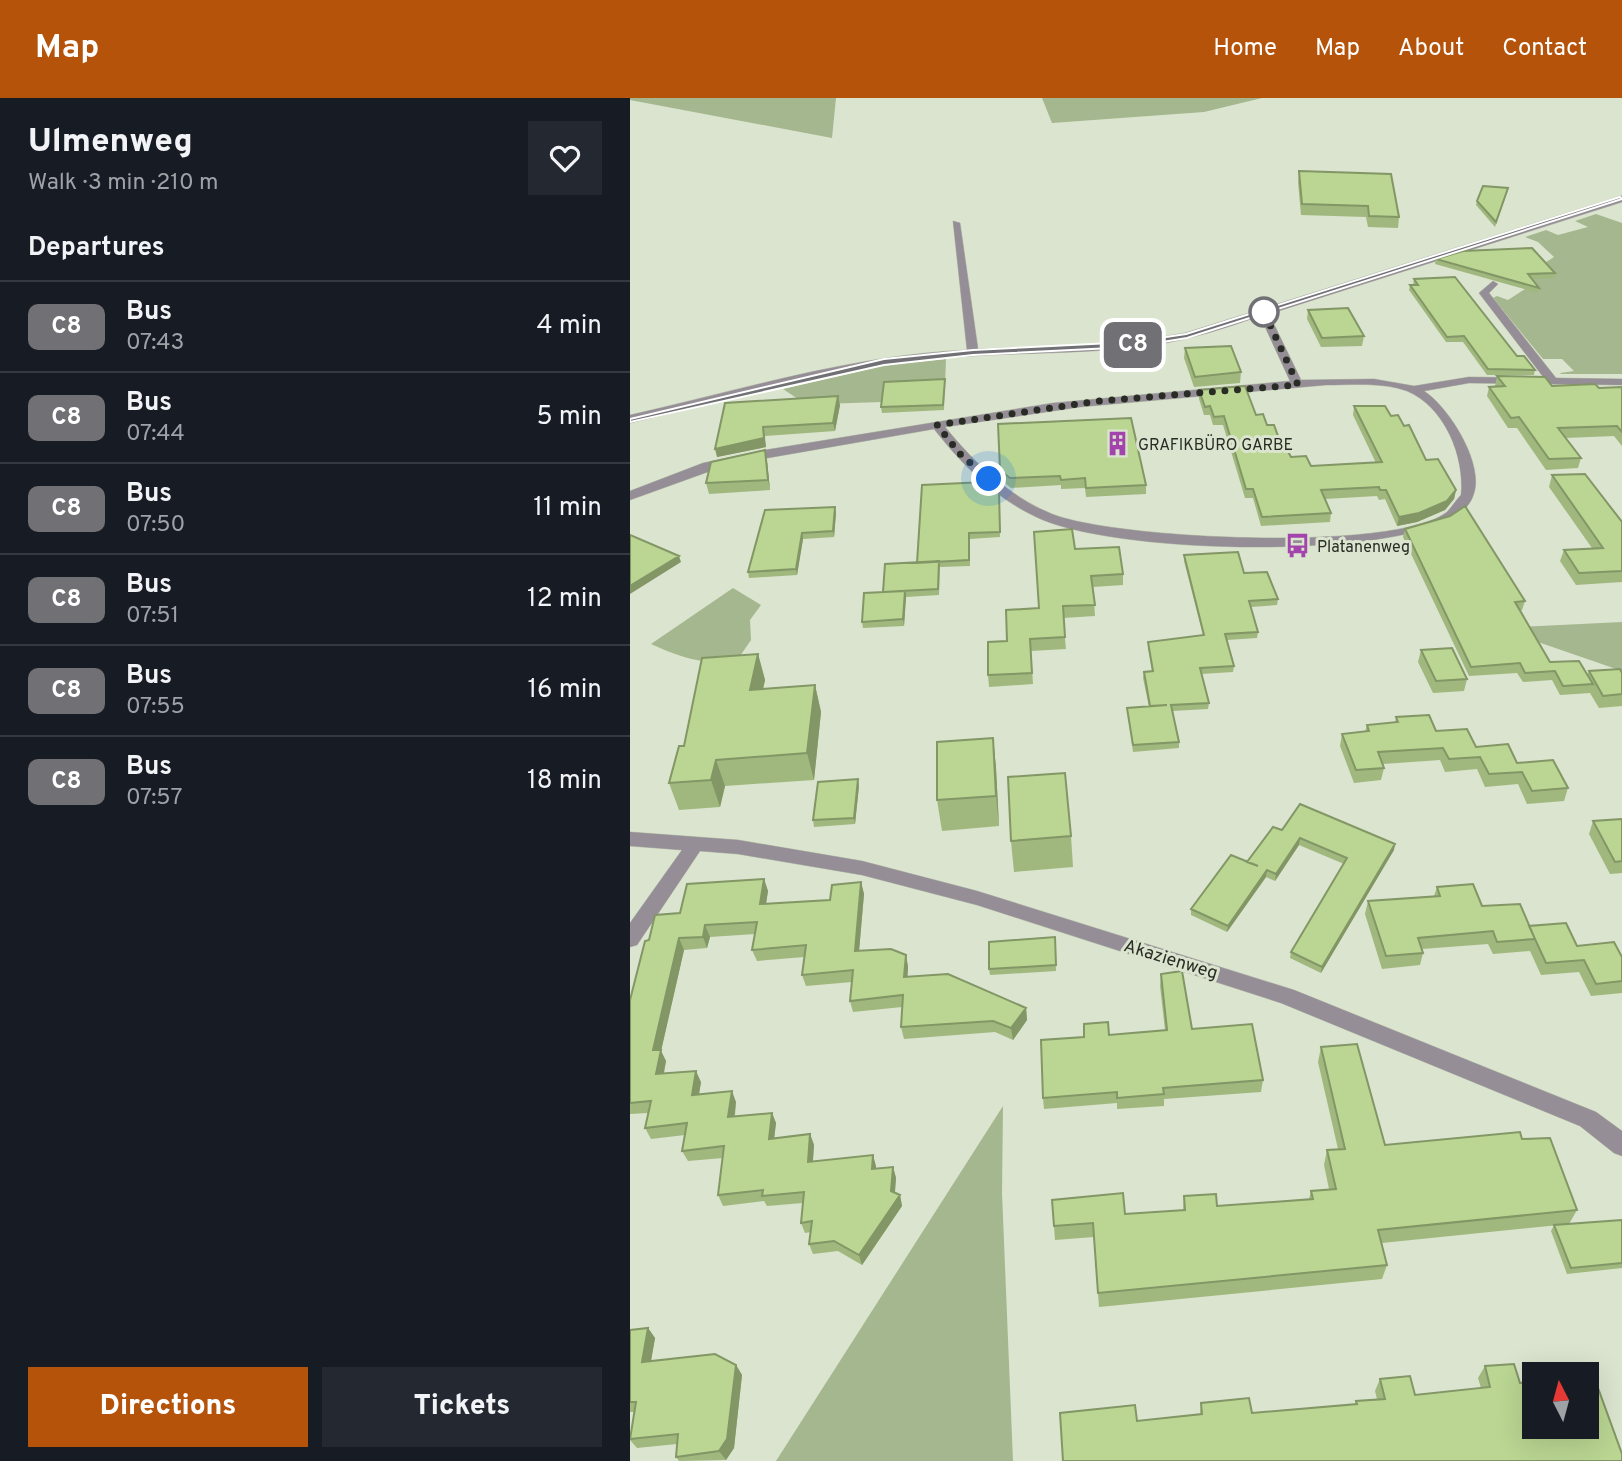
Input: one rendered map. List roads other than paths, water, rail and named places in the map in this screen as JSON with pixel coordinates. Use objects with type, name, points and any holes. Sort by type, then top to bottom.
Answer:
[{"type":"street","points":[[630,419],[884,362],[973,353],[1158,342],[1187,336],[1622,199]]},
{"type":"street","points":[[956,223],[973,353]]},
{"type":"street","points":[[1493,284],[1484,293],[1553,382]]},
{"type":"street","points":[[1263,312],[1298,385]]},
{"type":"street","points":[[630,496],[709,466],[937,425],[1090,402],[1298,385],[1363,383],[1412,390],[1469,380],[1622,382]]},
{"type":"street","points":[[937,425],[961,455],[1006,494],[1040,514],[1085,528],[1139,536],[1259,542],[1353,538],[1432,526],[1462,509],[1468,495],[1468,482],[1455,431],[1431,401],[1412,390]]},
{"type":"street","name":"Akazienweg","points":[[630,839],[737,847],[863,868],[977,898],[1287,996],[1588,1119],[1622,1145]]},
{"type":"street","points":[[630,939],[696,843]]},
{"type":"place","name":"GRAFIKBÜRO GARBE","points":[[1118,444]]},
{"type":"place","name":"Platanenweg","points":[[1297,546]]}]
